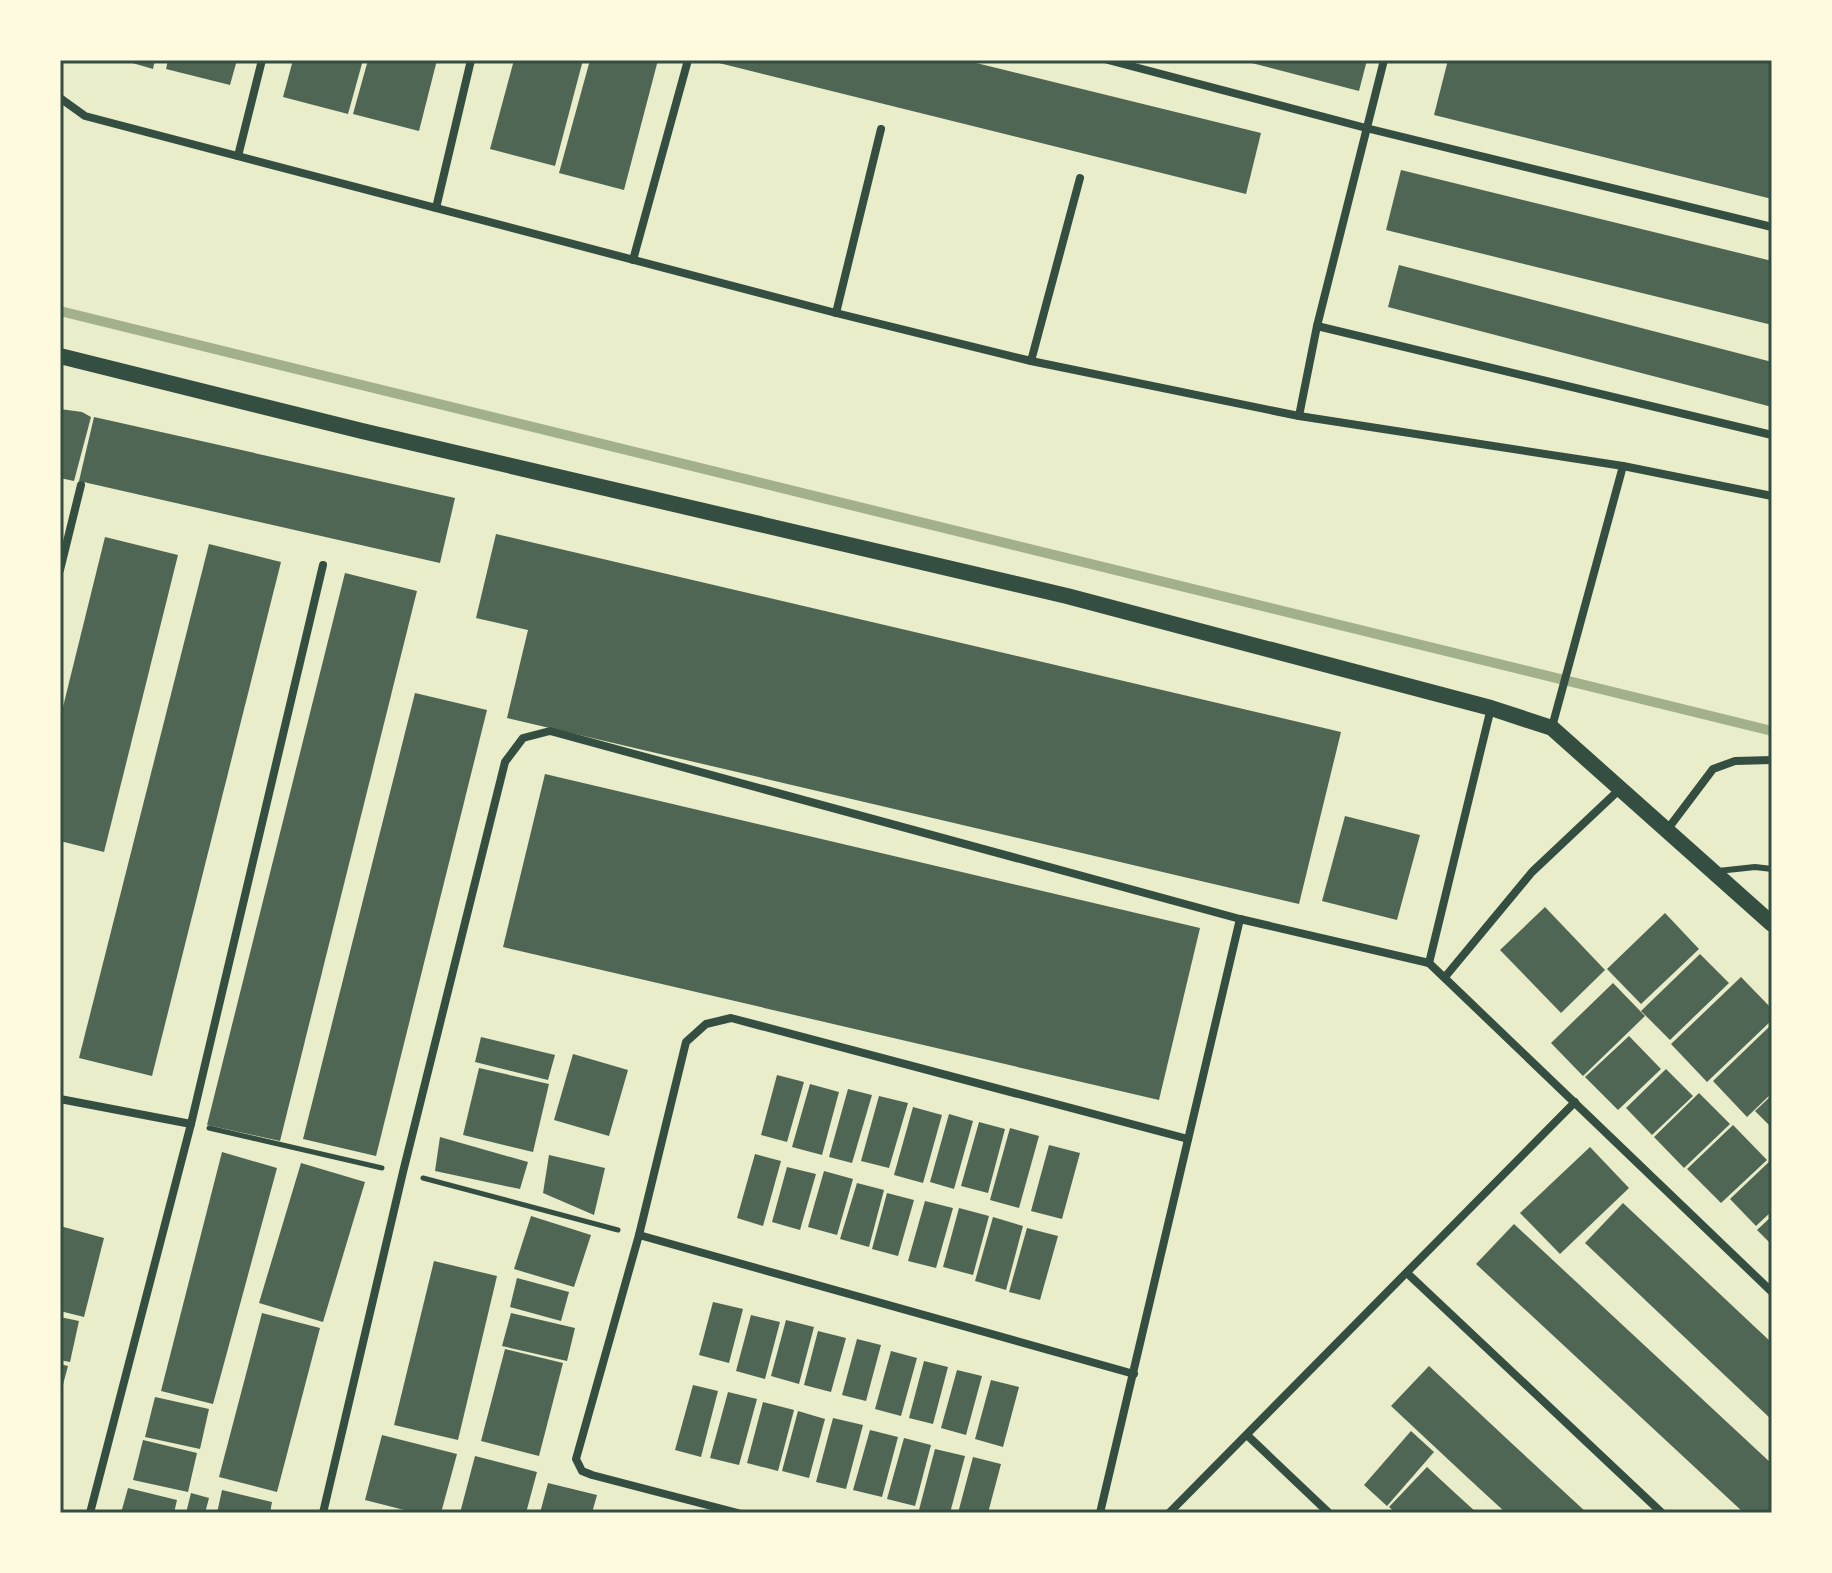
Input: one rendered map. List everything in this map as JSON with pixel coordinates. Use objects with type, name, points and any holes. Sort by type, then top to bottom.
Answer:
[{"type":"main road","points":[[60,356],[362,431],[1067,596],[1491,708],[1552,728],[1772,924]]},
{"type":"street","points":[[238,156],[262,60]]},
{"type":"street","points":[[436,208],[471,60]]},
{"type":"street","points":[[633,260],[688,60]]},
{"type":"street","points":[[1108,60],[1366,128],[1772,227]]},
{"type":"street","points":[[1299,416],[1317,326],[1384,60]]},
{"type":"street","points":[[60,98],[85,116],[836,313],[1031,361],[1299,416],[1623,466],[1772,496]]},
{"type":"street","points":[[836,313],[881,129]]},
{"type":"street","points":[[1031,361],[1080,178]]},
{"type":"street","points":[[1317,326],[1772,435]]},
{"type":"street","points":[[1552,728],[1623,466]]},
{"type":"street","points":[[60,570],[81,485]]},
{"type":"street","points":[[90,1513],[191,1124],[323,565]]},
{"type":"street","points":[[1429,963],[1491,708]]},
{"type":"street","points":[[323,1513],[403,1172],[505,762],[523,738],[550,731],[1240,919],[1429,963],[1772,1292]]},
{"type":"street","points":[[1667,830],[1713,769],[1735,761],[1772,760]]},
{"type":"street","points":[[1445,977],[1532,872],[1620,788]]},
{"type":"street","points":[[1100,1513],[1240,919]]},
{"type":"street","points":[[738,1513],[592,1475],[582,1471],[576,1459],[639,1235],[686,1042],[706,1024],[731,1018],[1188,1139]]},
{"type":"street","points":[[60,1099],[191,1124]]},
{"type":"street","points":[[1169,1513],[1575,1102]]},
{"type":"street","points":[[639,1235],[1134,1374]]},
{"type":"street","points":[[1407,1273],[1662,1513]]},
{"type":"street","points":[[1248,1436],[1329,1513]]},
{"type":"lane","points":[[1714,872],[1755,867],[1772,869]]},
{"type":"building","points":[[122,60],[155,60],[153,69]]},
{"type":"building","points":[[168,60],[237,60],[230,85],[166,69]]},
{"type":"building","points":[[293,60],[363,60],[348,114],[283,97]]},
{"type":"building","points":[[368,60],[437,60],[419,131],[353,114]]},
{"type":"building","points":[[514,60],[583,60],[555,166],[490,149]]},
{"type":"building","points":[[590,60],[658,60],[624,190],[559,173]]},
{"type":"building","points":[[707,60],[964,60],[1261,133],[1246,194]]},
{"type":"building","points":[[1240,60],[1367,60],[1359,91]]},
{"type":"building","points":[[1448,60],[1772,60],[1772,199],[1434,115]]},
{"type":"building","points":[[1401,170],[1772,261],[1772,325],[1386,230]]},
{"type":"building","points":[[1399,265],[1772,362],[1772,407],[1388,307]]},
{"type":"building","points":[[60,409],[82,412],[91,417],[74,481],[60,478]]},
{"type":"building","points":[[94,417],[455,498],[440,563],[79,481]]},
{"type":"building","points":[[496,534],[1341,732],[1299,904],[507,718],[528,630],[476,618]]},
{"type":"building","points":[[105,537],[178,555],[104,852],[60,841],[60,719]]},
{"type":"building","points":[[209,544],[281,562],[152,1076],[79,1058]]},
{"type":"building","points":[[345,573],[417,591],[280,1141],[207,1125]]},
{"type":"building","points":[[415,693],[487,710],[376,1156],[303,1139]]},
{"type":"building","points":[[545,774],[1200,928],[1159,1100],[503,947]]},
{"type":"building","points":[[1345,816],[1420,835],[1397,920],[1322,901]]},
{"type":"building","points":[[1545,907],[1605,970],[1561,1013],[1500,950]]},
{"type":"building","points":[[1665,913],[1699,949],[1641,1004],[1607,969]]},
{"type":"building","points":[[1700,954],[1729,983],[1670,1040],[1641,1011]]},
{"type":"building","points":[[1741,977],[1772,1009],[1772,1020],[1707,1082],[1671,1044]]},
{"type":"building","points":[[1613,983],[1645,1016],[1583,1076],[1551,1043]]},
{"type":"building","points":[[1772,1024],[1772,1093],[1747,1117],[1713,1081]]},
{"type":"building","points":[[1629,1036],[1661,1069],[1618,1110],[1585,1077]]},
{"type":"building","points":[[481,1037],[555,1055],[548,1080],[475,1062]]},
{"type":"building","points":[[573,1054],[628,1070],[609,1136],[554,1120]]},
{"type":"building","points":[[479,1068],[549,1084],[533,1152],[463,1135]]},
{"type":"building","points":[[1666,1069],[1693,1096],[1652,1135],[1626,1108]]},
{"type":"building","points":[[777,1075],[804,1082],[787,1142],[761,1135]]},
{"type":"building","points":[[810,1084],[839,1092],[822,1155],[792,1147]]},
{"type":"building","points":[[848,1089],[872,1095],[852,1163],[829,1157]]},
{"type":"building","points":[[1699,1093],[1730,1124],[1684,1168],[1654,1137]]},
{"type":"building","points":[[1772,1095],[1772,1128],[1755,1111]]},
{"type":"building","points":[[879,1096],[908,1103],[889,1168],[861,1161]]},
{"type":"building","points":[[913,1107],[942,1115],[923,1183],[894,1175]]},
{"type":"building","points":[[949,1114],[973,1121],[954,1189],[930,1182]]},
{"type":"building","points":[[979,1122],[1005,1129],[988,1193],[961,1186]]},
{"type":"building","points":[[1733,1125],[1767,1160],[1721,1203],[1687,1169]]},
{"type":"building","points":[[1010,1128],[1039,1136],[1019,1208],[990,1200]]},
{"type":"building","points":[[440,1137],[528,1162],[520,1189],[435,1171]]},
{"type":"building","points":[[1049,1145],[1080,1153],[1062,1219],[1031,1211]]},
{"type":"building","points":[[1590,1147],[1629,1188],[1560,1254],[1520,1213]]},
{"type":"building","points":[[222,1152],[277,1168],[213,1404],[161,1391]]},
{"type":"building","points":[[755,1154],[781,1161],[763,1226],[737,1218]]},
{"type":"building","points":[[549,1155],[605,1168],[594,1215],[543,1193]]},
{"type":"building","points":[[1772,1159],[1772,1211],[1756,1226],[1730,1199]]},
{"type":"building","points":[[301,1163],[365,1182],[323,1322],[259,1303]]},
{"type":"building","points":[[787,1167],[816,1174],[800,1230],[772,1222]]},
{"type":"building","points":[[824,1171],[853,1179],[837,1235],[808,1227]]},
{"type":"building","points":[[857,1183],[884,1190],[869,1247],[840,1239]]},
{"type":"building","points":[[887,1193],[914,1200],[898,1256],[872,1249]]},
{"type":"building","points":[[925,1201],[953,1208],[936,1268],[908,1261]]},
{"type":"building","points":[[1623,1203],[1772,1343],[1772,1420],[1585,1243]]},
{"type":"building","points":[[959,1208],[989,1216],[973,1275],[943,1267]]},
{"type":"building","points":[[531,1216],[591,1235],[574,1287],[514,1269]]},
{"type":"building","points":[[1772,1216],[1772,1245],[1757,1230]]},
{"type":"building","points":[[993,1217],[1023,1226],[1006,1290],[975,1281]]},
{"type":"building","points":[[1514,1224],[1772,1464],[1772,1513],[1744,1513],[1476,1264]]},
{"type":"building","points":[[60,1226],[104,1238],[84,1317],[60,1311]]},
{"type":"building","points":[[1027,1228],[1058,1236],[1040,1300],[1009,1292]]},
{"type":"building","points":[[434,1261],[497,1276],[458,1440],[394,1425]]},
{"type":"building","points":[[517,1278],[569,1292],[561,1321],[510,1307]]},
{"type":"building","points":[[713,1302],[743,1309],[729,1363],[699,1355]]},
{"type":"building","points":[[262,1313],[320,1328],[277,1492],[219,1477]]},
{"type":"building","points":[[511,1313],[575,1328],[567,1361],[502,1346]]},
{"type":"building","points":[[751,1315],[780,1322],[765,1379],[736,1371]]},
{"type":"building","points":[[60,1317],[79,1321],[70,1362],[60,1360]]},
{"type":"building","points":[[786,1320],[814,1327],[799,1384],[771,1376]]},
{"type":"building","points":[[818,1331],[846,1338],[831,1392],[804,1385]]},
{"type":"building","points":[[857,1339],[881,1345],[866,1401],[842,1395]]},
{"type":"building","points":[[505,1349],[563,1363],[539,1456],[481,1441]]},
{"type":"building","points":[[891,1351],[917,1358],[901,1416],[875,1409]]},
{"type":"building","points":[[924,1361],[948,1367],[933,1424],[909,1418]]},
{"type":"building","points":[[60,1364],[68,1366],[61,1392],[60,1392]]},
{"type":"building","points":[[1429,1366],[1587,1513],[1506,1513],[1468,1478],[1391,1406]]},
{"type":"building","points":[[957,1370],[982,1376],[966,1435],[941,1428]]},
{"type":"building","points":[[991,1380],[1019,1387],[1003,1447],[975,1439]]},
{"type":"building","points":[[693,1385],[718,1391],[701,1457],[675,1450]]},
{"type":"building","points":[[728,1392],[757,1399],[739,1465],[710,1458]]},
{"type":"building","points":[[155,1397],[209,1409],[200,1449],[145,1437]]},
{"type":"building","points":[[763,1402],[794,1410],[778,1471],[747,1463]]},
{"type":"building","points":[[798,1411],[825,1419],[809,1478],[782,1471]]},
{"type":"building","points":[[833,1418],[863,1425],[846,1489],[816,1482]]},
{"type":"building","points":[[870,1430],[898,1437],[882,1497],[853,1490]]},
{"type":"building","points":[[1411,1431],[1434,1452],[1387,1506],[1364,1485]]},
{"type":"building","points":[[382,1435],[457,1454],[441,1513],[416,1513],[365,1500]]},
{"type":"building","points":[[904,1438],[931,1445],[915,1506],[887,1499]]},
{"type":"building","points":[[143,1440],[197,1453],[188,1492],[133,1480]]},
{"type":"building","points":[[935,1449],[965,1456],[950,1513],[919,1510]]},
{"type":"building","points":[[475,1456],[537,1472],[526,1513],[460,1513]]},
{"type":"building","points":[[973,1457],[1001,1464],[988,1513],[958,1513]]},
{"type":"building","points":[[1427,1467],[1477,1513],[1396,1513],[1389,1507]]},
{"type":"building","points":[[548,1483],[597,1495],[592,1513],[540,1513]]},
{"type":"building","points":[[128,1488],[177,1500],[174,1513],[121,1513]]},
{"type":"building","points":[[222,1490],[272,1502],[270,1513],[217,1513]]},
{"type":"building","points":[[191,1493],[209,1498],[205,1513],[186,1513]]},
{"type":"waterway","points":[[60,311],[1772,731]]}]
